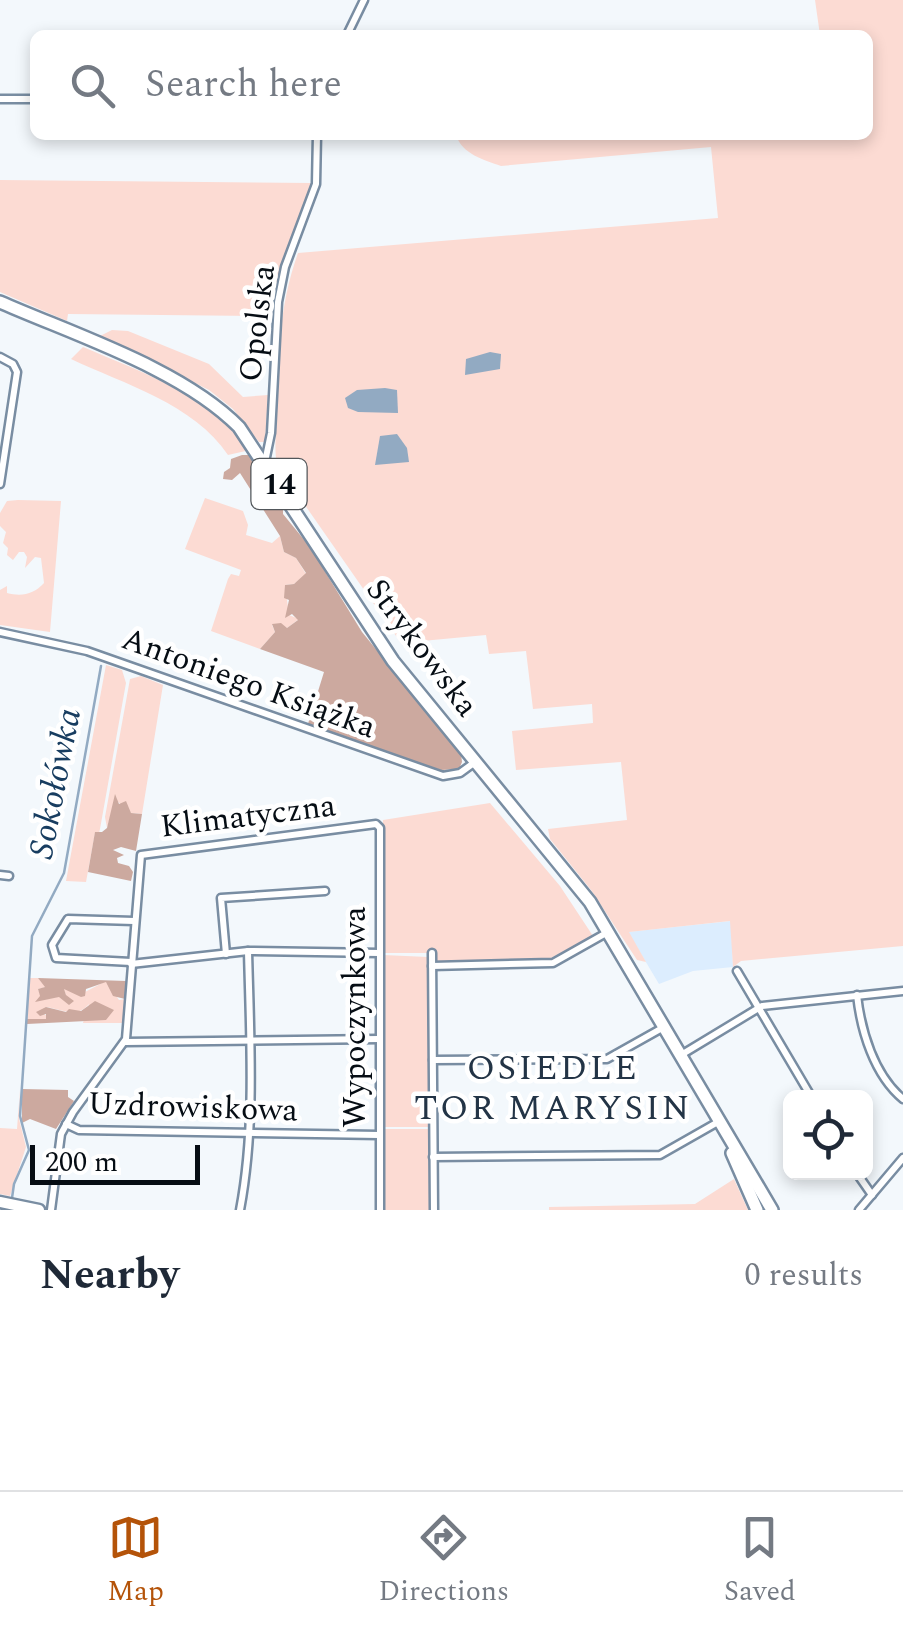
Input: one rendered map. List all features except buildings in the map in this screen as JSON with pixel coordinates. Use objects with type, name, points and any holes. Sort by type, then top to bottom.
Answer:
[{"type":"main road","name":"Strykowska","points":[[0,302],[198,392],[239,427],[379,640],[567,872],[609,931],[772,1210]]},
{"type":"main road","name":"Strykowska","points":[[720,1121],[757,1210]]},
{"type":"street","points":[[349,30],[364,0]]},
{"type":"street","points":[[0,99],[30,99]]},
{"type":"street","name":"Opolska","points":[[264,462],[271,434],[278,302],[285,267],[316,184],[317,140]]},
{"type":"street","points":[[0,357],[13,364],[17,372],[0,484]]},
{"type":"street","name":"Antoniego Książka","points":[[0,632],[87,651],[443,776],[460,773],[476,762]]},
{"type":"street","name":"Klimatyczna","points":[[125,1042],[138,861],[143,854],[378,825]]},
{"type":"street","name":"Wypoczynkowa","points":[[378,825],[380,1210]]},
{"type":"street","points":[[0,875],[10,876]]},
{"type":"street","points":[[226,954],[221,898],[325,892]]},
{"type":"street","points":[[134,921],[68,919],[52,945],[56,958],[131,963],[248,952],[379,952]]},
{"type":"street","points":[[432,966],[553,963],[609,931]]},
{"type":"street","points":[[240,1210],[250,1040],[248,952]]},
{"type":"street","points":[[432,953],[434,1210]]},
{"type":"street","points":[[737,971],[807,1090]]},
{"type":"street","points":[[682,1055],[758,1007],[903,991]]},
{"type":"street","points":[[857,996],[862,1033],[903,1099]]},
{"type":"street","points":[[433,1060],[606,1059],[665,1026]]},
{"type":"street","points":[[51,1210],[59,1139],[125,1042],[379,1040]]},
{"type":"street","points":[[434,1157],[660,1155],[720,1121]]},
{"type":"street","name":"Uzdrowiskowa","points":[[66,1124],[79,1130],[379,1136]]},
{"type":"street","points":[[859,1210],[903,1158]]},
{"type":"street","points":[[862,1180],[872,1195]]},
{"type":"street","points":[[0,1202],[39,1210]]},
{"type":"shaded area","points":[[815,0],[903,0],[903,946],[741,961],[733,967],[730,921],[629,932],[646,962],[637,960],[591,890],[550,839],[548,829],[627,820],[621,762],[516,770],[512,731],[593,723],[592,704],[533,709],[526,651],[489,654],[486,635],[401,643],[277,465],[283,313],[298,253],[718,218],[711,147],[501,166],[468,152],[458,140],[873,140],[873,30],[819,30]]},
{"type":"shaded area","points":[[0,180],[311,183],[266,316],[68,314],[67,321],[0,292]]},
{"type":"shaded area","points":[[112,330],[128,331],[209,364],[243,397],[268,395],[265,442],[259,442],[233,409],[209,390],[100,336]]},
{"type":"shaded area","points":[[83,347],[195,400],[215,414],[250,450],[228,455],[214,437],[177,409],[71,359]]},
{"type":"shaded area","points":[[490,352],[501,354],[500,369],[465,375],[466,359]]},
{"type":"shaded area","points":[[357,390],[397,390],[398,413],[348,408],[345,398]]},
{"type":"shaded area","points":[[397,434],[407,448],[409,462],[375,465],[380,436]]},
{"type":"shaded area","points":[[249,455],[271,483],[283,514],[310,547],[362,632],[461,754],[459,769],[441,770],[307,727],[324,672],[260,649],[275,632],[272,624],[281,623],[287,628],[298,620],[292,614],[285,618],[289,600],[284,598],[285,585],[294,584],[306,573],[296,558],[284,552],[280,536],[240,473],[232,480],[223,479],[231,459]]},
{"type":"shaded area","points":[[205,498],[243,511],[248,525],[246,535],[272,543],[280,536],[284,552],[296,558],[306,574],[294,584],[285,585],[289,615],[299,619],[287,628],[272,625],[275,632],[260,649],[211,631],[228,579],[231,574],[239,576],[241,570],[185,549]]},
{"type":"shaded area","points":[[7,501],[61,501],[50,632],[0,625],[0,590],[7,586],[7,593],[23,594],[44,583],[41,558],[35,557],[25,568],[24,552],[13,560],[3,543],[6,532],[0,526],[0,513]]},
{"type":"shaded area","points":[[106,665],[122,670],[126,683],[100,829],[95,833],[86,882],[66,881]]},
{"type":"shaded area","points":[[141,676],[163,685],[142,814],[131,813],[116,797],[107,828],[105,817],[130,679]]},
{"type":"shaded area","points":[[115,794],[119,804],[126,801],[131,813],[142,814],[136,851],[121,847],[113,850],[124,855],[117,858],[118,863],[129,866],[133,872],[131,881],[88,872],[95,832],[107,828]]},
{"type":"shaded area","points":[[490,803],[560,886],[593,936],[543,962],[435,963],[434,953],[383,953],[383,820]]},
{"type":"shaded area","points":[[731,921],[733,967],[693,971],[659,984],[628,932]]},
{"type":"shaded area","points":[[383,955],[428,957],[429,1127],[383,1127]]},
{"type":"shaded area","points":[[30,978],[38,978],[46,987],[38,989],[42,1000],[66,995],[63,988],[85,992],[106,981],[119,1000],[125,999],[123,1023],[83,1023],[89,1004],[74,1012],[46,1007],[46,1020],[27,1019]]},
{"type":"shaded area","points":[[38,978],[126,981],[125,999],[113,996],[106,982],[86,989],[81,997],[64,989],[74,1001],[69,1005],[59,997],[35,1002],[40,996],[38,989],[45,987]]},
{"type":"shaded area","points":[[95,1001],[114,1010],[106,1020],[27,1024],[27,1019],[46,1019],[46,1014],[40,1016],[36,1012],[46,1007],[81,1011]]},
{"type":"shaded area","points":[[20,1089],[19,1119],[26,1147],[10,1196],[0,1194],[0,1128],[17,1129]]},
{"type":"shaded area","points":[[22,1089],[68,1090],[68,1097],[74,1101],[56,1129],[30,1119],[22,1123]]},
{"type":"shaded area","points":[[383,1129],[429,1129],[430,1210],[383,1210]]},
{"type":"shaded area","points":[[734,1179],[748,1210],[549,1210],[695,1204]]},
{"type":"waterway","name":"Sokołówka","points":[[12,1198],[29,1150],[20,1116],[32,936],[64,873],[101,666]]},
{"type":"district","name":"OSIEDLE TOR MARYSIN","points":[[553,1087]]}]
